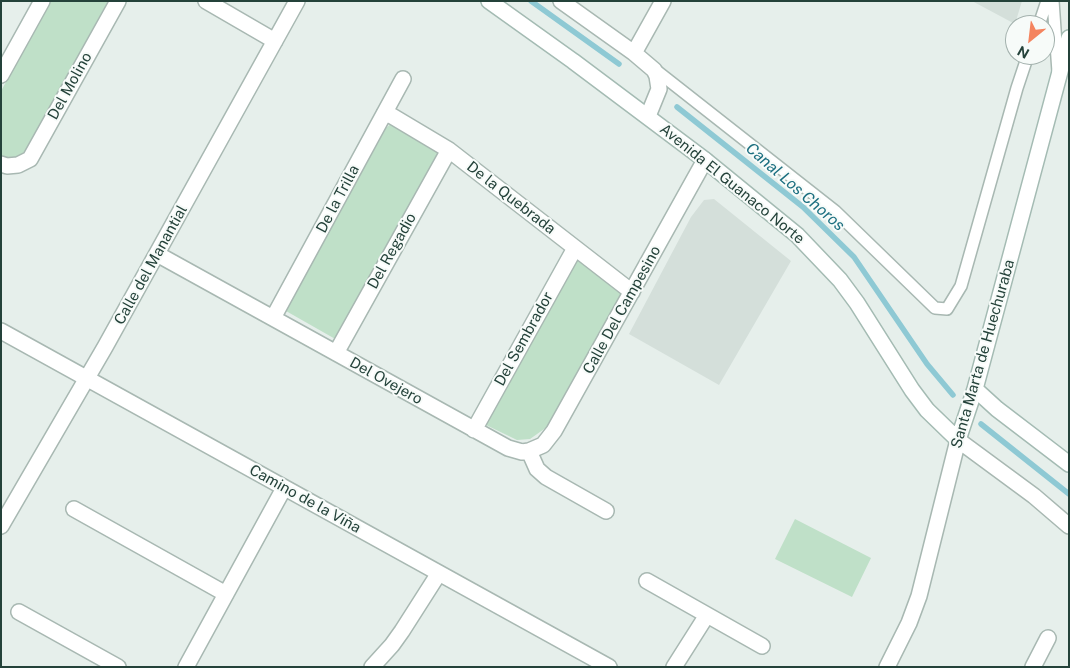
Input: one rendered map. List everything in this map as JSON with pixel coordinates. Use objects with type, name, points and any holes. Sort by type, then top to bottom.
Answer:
[{"type":"street","points":[[1,75],[42,1]]},
{"type":"street","name":"Del Molino","points":[[1,164],[7,166],[18,165],[30,159],[118,1]]},
{"type":"street","points":[[206,1],[275,41]]},
{"type":"street","name":"Calle del Manantial","points":[[1,526],[157,254],[297,1]]},
{"type":"street","name":"Avenida El Guanaco Norte","points":[[489,1],[648,116],[797,235],[819,257],[857,302],[912,390],[927,410],[958,440],[1034,496],[1069,526]]},
{"type":"street","points":[[561,1],[634,52],[650,66],[657,76],[659,89],[648,116]]},
{"type":"street","points":[[634,52],[663,1]]},
{"type":"street","name":"Santa Marta de Huechuraba","points":[[887,667],[909,624],[918,596],[958,440],[974,389],[1069,38]]},
{"type":"street","name":"De la Trilla","points":[[273,318],[403,79]]},
{"type":"street","name":"De la Quebrada","points":[[384,114],[392,116],[449,150],[632,292]]},
{"type":"street","name":"Del Regadio","points":[[336,352],[449,150]]},
{"type":"street","name":"Calle Del Campesino","points":[[529,451],[543,445],[554,431],[705,160]]},
{"type":"street","name":"Del Sembrador","points":[[474,430],[575,248]]},
{"type":"street","name":"Del Ovejero","points":[[157,254],[474,430],[508,448],[522,452],[529,451]]},
{"type":"street","name":"Camino de la Viña","points":[[1,331],[609,667]]},
{"type":"street","points":[[974,389],[1069,464]]},
{"type":"street","points":[[529,451],[537,469],[546,477],[606,512]]},
{"type":"street","points":[[186,667],[284,488]]},
{"type":"street","points":[[74,509],[226,594]]},
{"type":"street","points":[[372,667],[392,646],[412,619],[439,573]]},
{"type":"street","points":[[647,581],[762,646]]},
{"type":"street","points":[[20,612],[118,667]]},
{"type":"street","points":[[674,667],[707,615]]},
{"type":"street","points":[[1033,667],[1048,638]]},
{"type":"lane","points":[[1042,15],[1047,1]]},
{"type":"lane","points":[[1053,1],[1058,78]]},
{"type":"lane","points":[[650,66],[835,211],[935,308],[947,310],[961,286],[1025,65]]},
{"type":"shaded area","points":[[972,1],[1022,1],[1018,15],[1005,15],[1005,19]]},
{"type":"shaded area","points":[[714,199],[791,261],[719,385],[629,334],[691,217],[704,200]]},
{"type":"green space","points":[[51,1],[108,1],[24,155],[10,161],[1,156],[1,91]]},
{"type":"green space","points":[[394,121],[439,152],[337,340],[286,311],[386,128]]},
{"type":"green space","points":[[577,260],[622,294],[547,427],[530,439],[517,440],[484,424]]},
{"type":"green space","points":[[795,519],[871,558],[852,597],[775,559]]},
{"type":"waterway","name":"Canal Los Choros","points":[[531,1],[619,64]]},
{"type":"waterway","name":"Canal Los Choros","points":[[677,107],[803,207],[854,257],[927,364],[953,395]]},
{"type":"waterway","name":"Canal Los Choros","points":[[981,424],[1069,494]]}]
